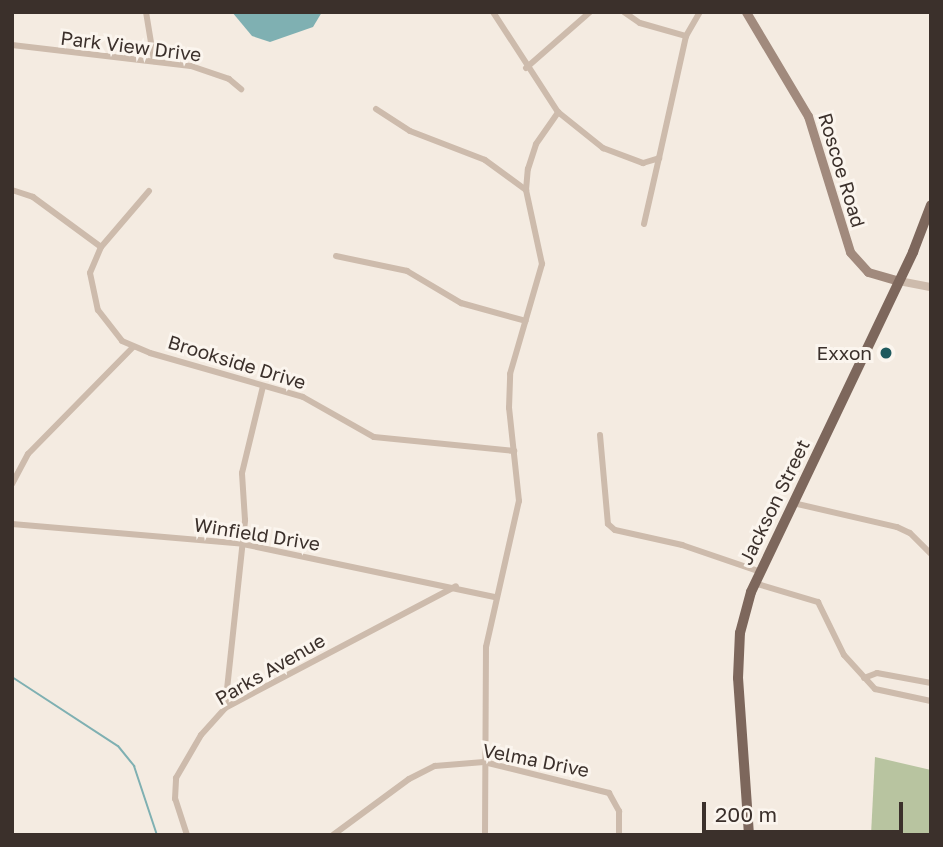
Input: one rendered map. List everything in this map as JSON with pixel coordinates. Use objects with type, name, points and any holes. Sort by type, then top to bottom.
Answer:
[{"type":"main road","name":"Roscoe Road","points":[[746,12],[808,116],[850,252],[867,272],[899,281]]},
{"type":"main road","name":"Jackson Street","points":[[749,835],[738,678],[740,633],[754,583],[899,281],[931,205]]},
{"type":"street","points":[[146,12],[154,61]]},
{"type":"street","points":[[493,12],[526,68],[558,113],[603,148],[638,162],[659,158]]},
{"type":"street","points":[[526,68],[590,12]]},
{"type":"street","points":[[624,12],[640,23],[686,36]]},
{"type":"street","points":[[644,224],[686,36],[700,12]]},
{"type":"street","name":"Park View Drive","points":[[12,45],[154,61],[200,69],[229,79],[241,89]]},
{"type":"street","points":[[376,109],[410,131],[485,160],[526,190]]},
{"type":"street","points":[[485,835],[482,697],[495,597],[519,502],[510,374],[542,264],[526,190],[531,155],[558,113]]},
{"type":"street","points":[[12,190],[33,197],[101,247]]},
{"type":"street","name":"Brookside Drive","points":[[149,191],[101,247],[90,273],[92,292],[106,324],[133,347],[303,397],[374,437],[514,451]]},
{"type":"street","points":[[337,256],[407,271],[468,306],[526,321]]},
{"type":"street","points":[[899,281],[931,287]]},
{"type":"street","points":[[12,484],[28,454],[133,347]]},
{"type":"street","points":[[225,708],[243,544],[242,473],[262,386]]},
{"type":"street","points":[[600,435],[608,524],[615,530],[699,550],[758,571]]},
{"type":"street","points":[[793,503],[897,527],[910,533],[931,554]]},
{"type":"street","name":"Winfield Drive","points":[[12,524],[243,544],[456,586],[495,597]]},
{"type":"street","points":[[754,583],[818,602],[844,655],[879,691],[931,701]]},
{"type":"street","name":"Parks Avenue","points":[[187,835],[175,799],[176,778],[201,735],[225,708],[456,586]]},
{"type":"street","points":[[864,678],[877,673],[931,683]]},
{"type":"street","name":"Velma Drive","points":[[333,835],[409,779],[435,766],[484,762],[588,785],[609,793],[618,808],[619,835]]},
{"type":"green space","points":[[875,757],[931,770],[931,835],[871,835]]},
{"type":"water","points":[[232,12],[322,12],[313,27],[270,42],[252,36]]},
{"type":"waterway","points":[[12,677],[118,746],[134,766],[157,835]]},
{"type":"place","name":"Exxon","points":[[886,353]]}]
